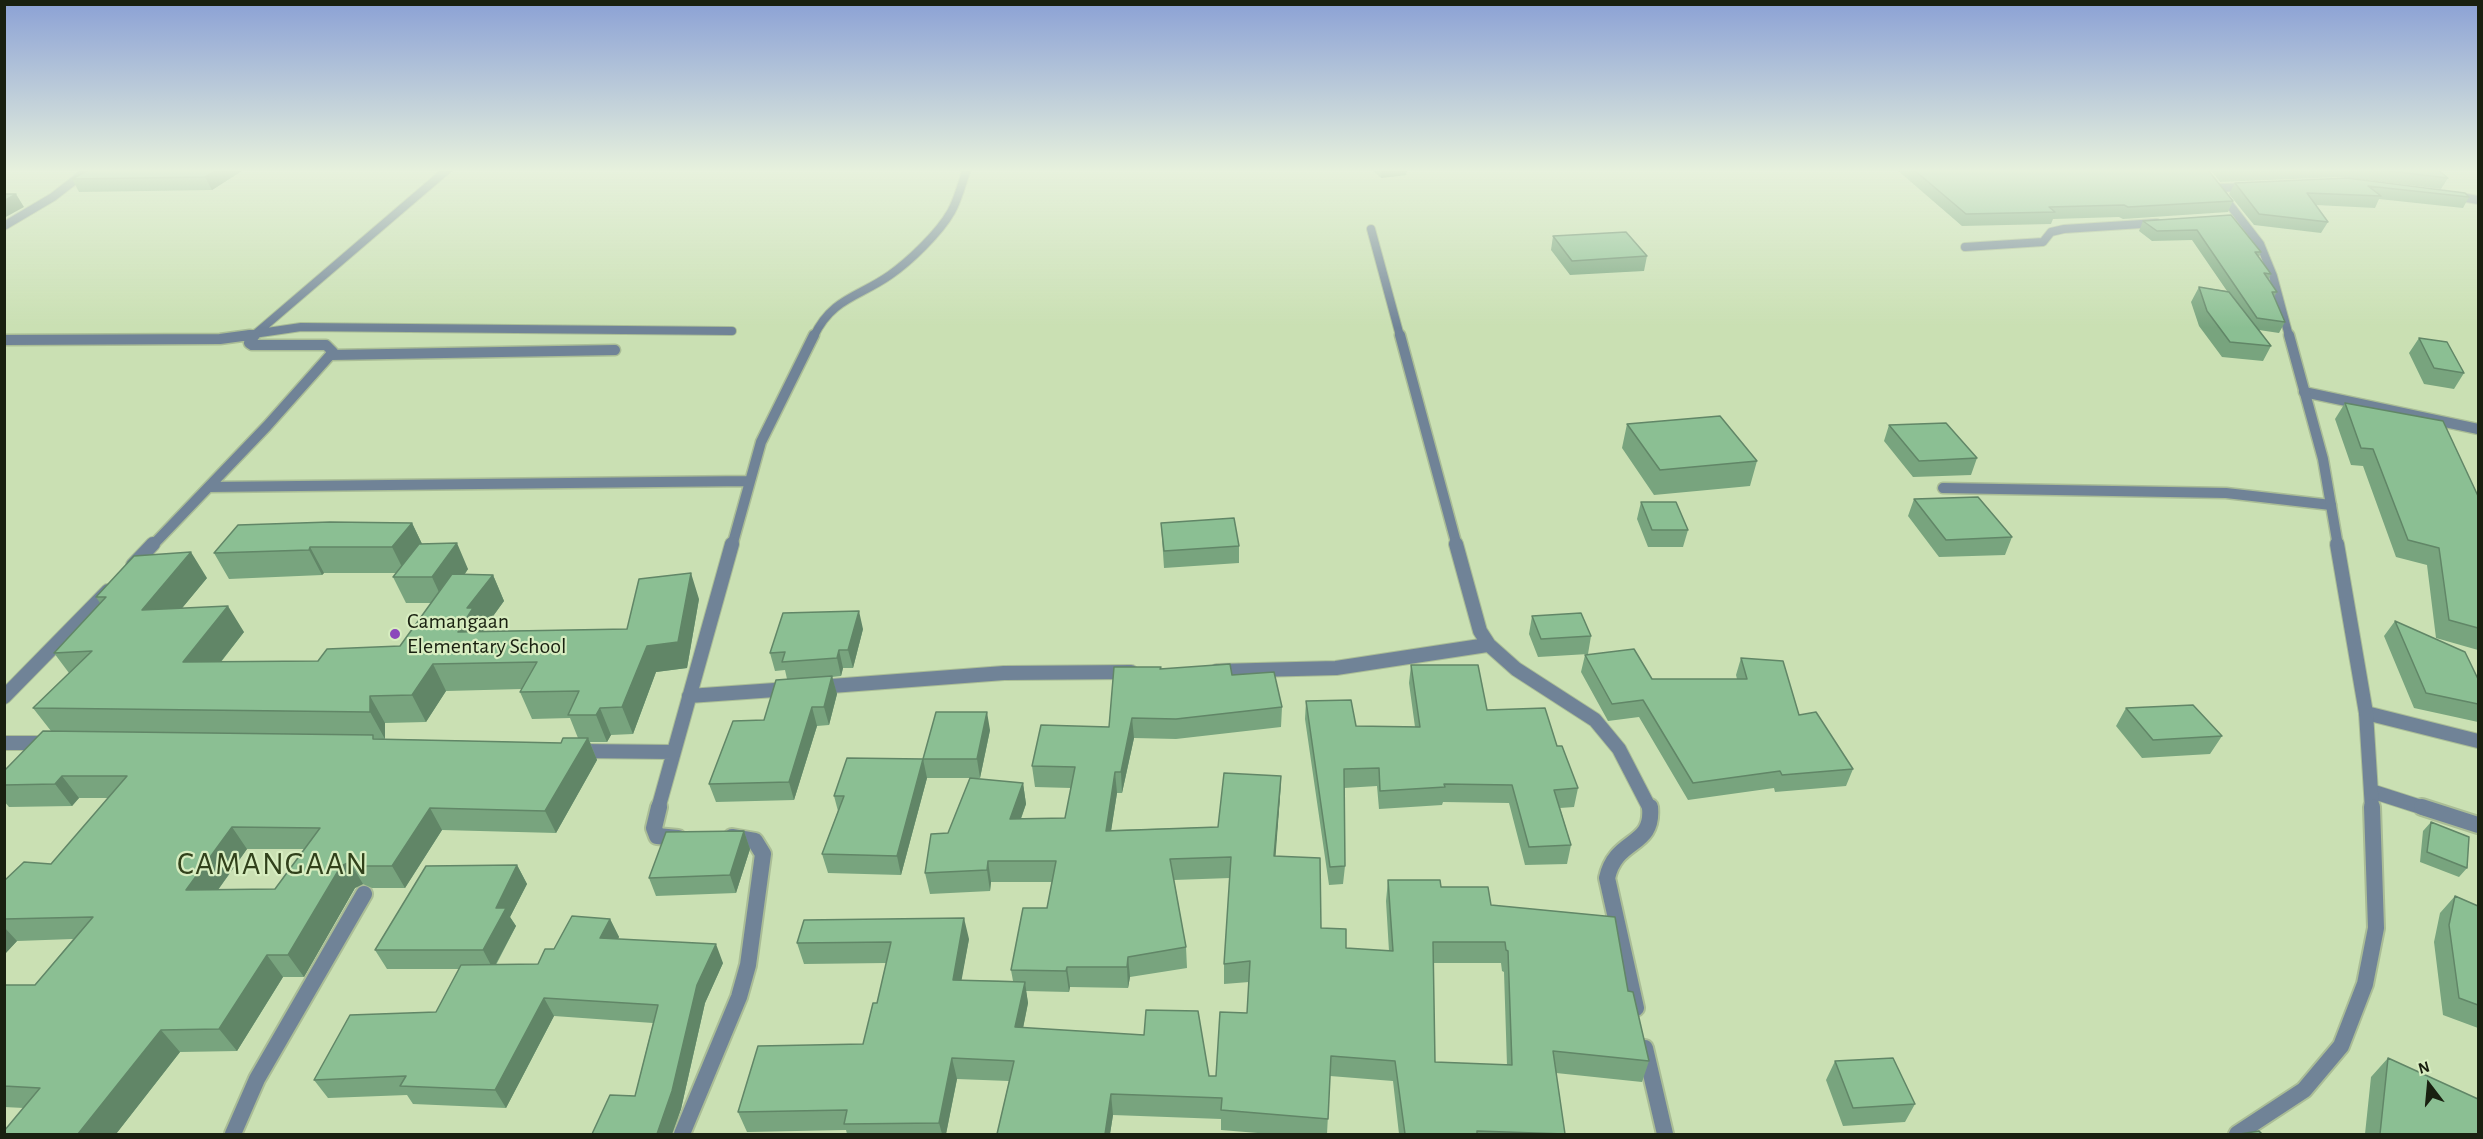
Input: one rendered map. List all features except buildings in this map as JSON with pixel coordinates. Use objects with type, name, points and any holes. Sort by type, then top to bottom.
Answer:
[{"type":"street","points":[[127,571],[331,356],[332,349],[326,345],[250,344],[250,339],[386,222]]},
{"type":"street","points":[[689,838],[662,838],[655,833],[654,828],[765,429],[822,319],[837,304],[890,275],[917,252],[942,222]]},
{"type":"street","points":[[1965,247],[2043,242],[2051,232],[2064,229],[2168,222]]},
{"type":"street","points":[[2237,1134],[2304,1090],[2341,1046],[2365,984],[2376,928],[2366,713],[2323,459],[2273,276],[2259,244],[2239,222]]},
{"type":"street","points":[[1371,228],[1480,631],[1487,645],[1596,722],[1610,737],[1650,805],[1653,816],[1650,828],[1644,837],[1618,851],[1612,857],[1608,864],[1607,878],[1665,1134]]},
{"type":"street","points":[[4,340],[220,339],[301,327],[732,331]]},
{"type":"street","points":[[331,356],[615,350]]},
{"type":"street","points":[[2304,392],[2478,429]]},
{"type":"street","points":[[209,487],[749,481]]},
{"type":"street","points":[[1943,488],[2226,493],[2331,505]]},
{"type":"street","points":[[4,697],[119,580]]},
{"type":"street","points":[[1203,671],[1336,668],[1487,645]]},
{"type":"street","points":[[689,696],[1004,673],[1145,671]]},
{"type":"street","points":[[2366,713],[2478,741]]},
{"type":"street","points":[[4,743],[64,744]]},
{"type":"street","points":[[566,750],[674,752]]},
{"type":"street","points":[[2371,790],[2478,825]]},
{"type":"street","points":[[682,1134],[739,997],[748,965],[763,854],[759,842],[754,839],[723,837]]},
{"type":"street","points":[[233,1134],[257,1079],[364,894]]},
{"type":"place","name":"Camangaan Elementary School","points":[[395,634]]},
{"type":"district","name":"CAMANGAAN","points":[[273,864]]}]
